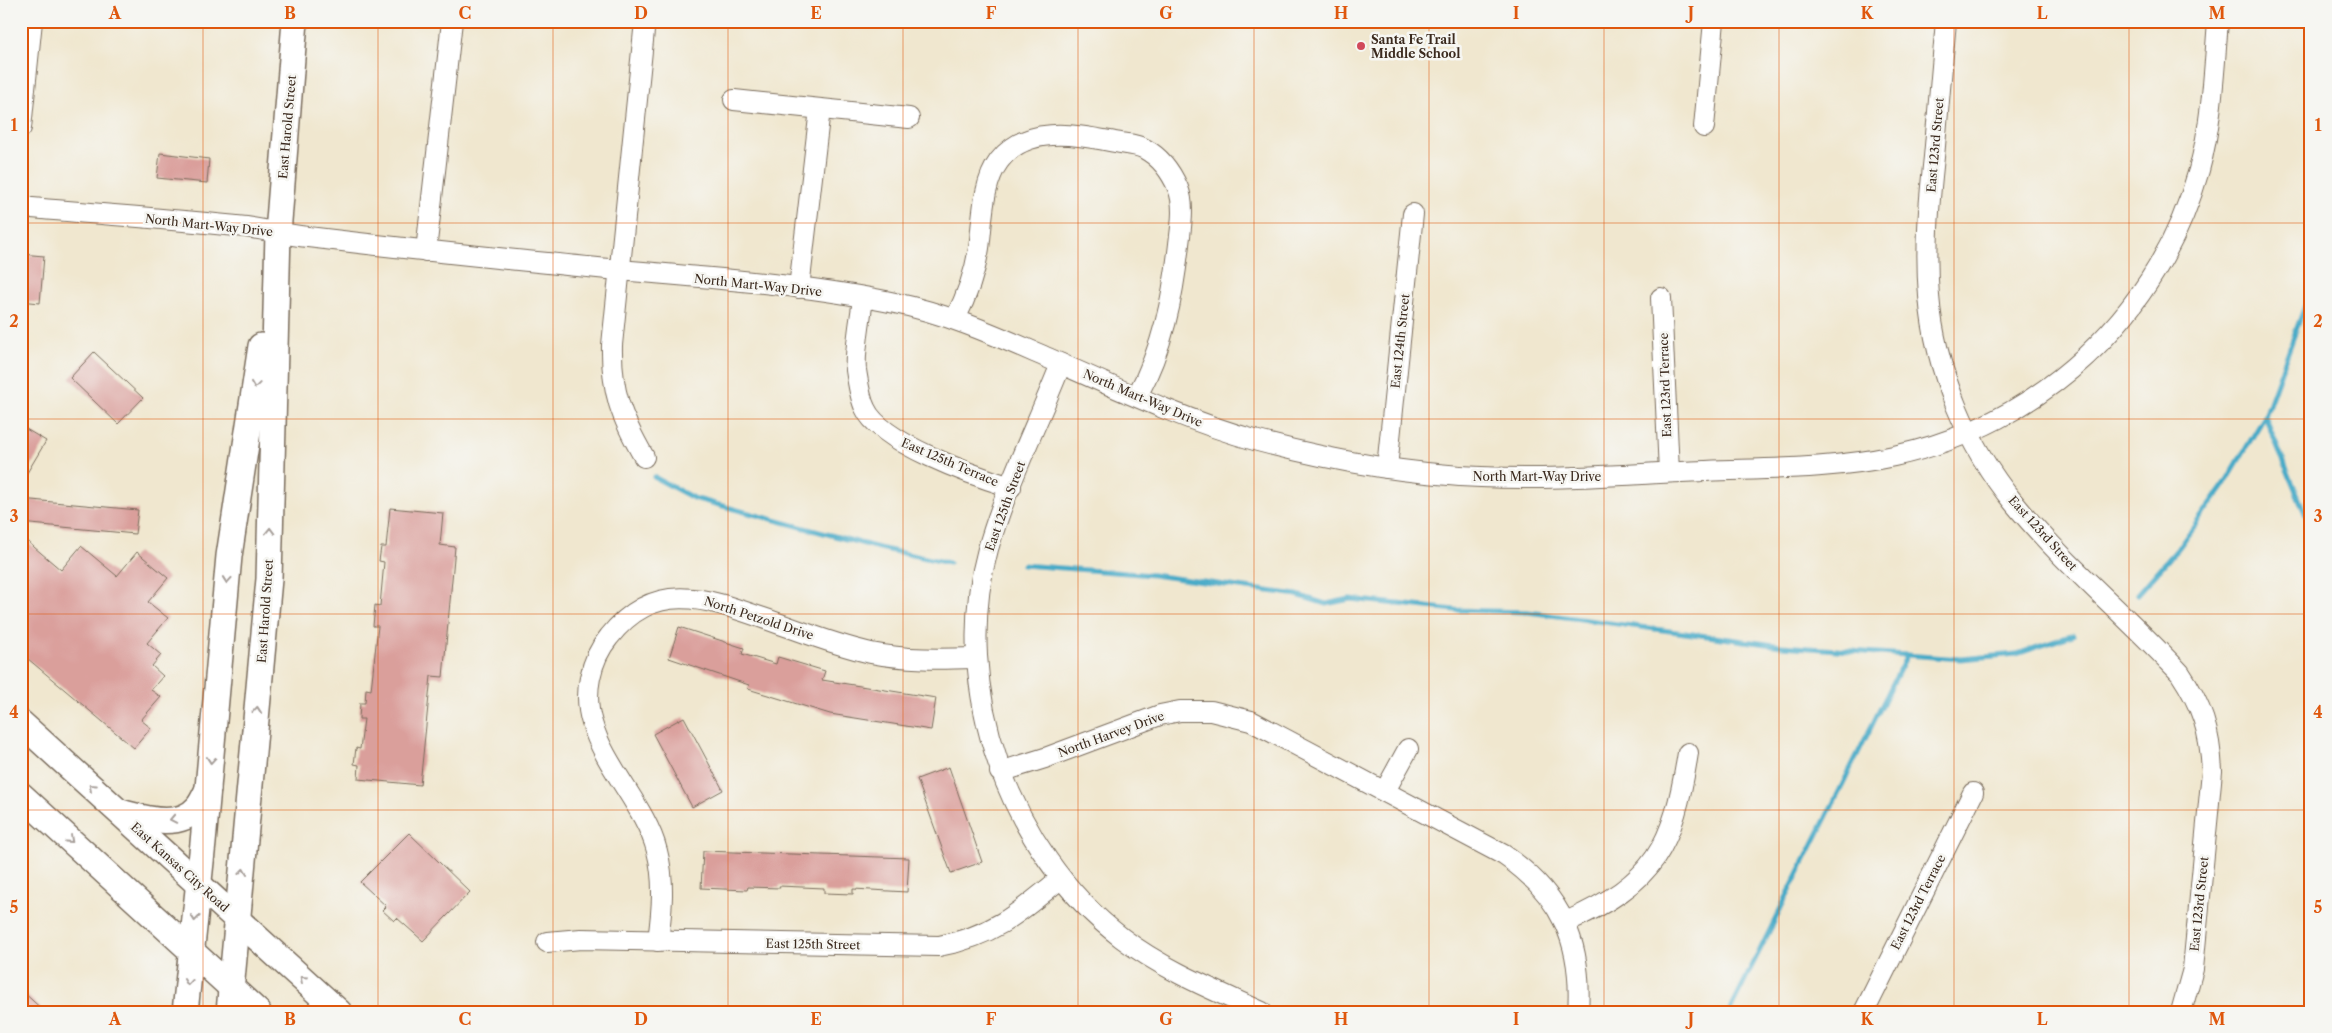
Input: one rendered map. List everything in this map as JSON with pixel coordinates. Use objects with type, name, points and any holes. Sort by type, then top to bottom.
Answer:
[{"type":"main road","name":"East Harold Street","points":[[231,1000],[269,579],[278,233],[296,21]]},
{"type":"main road","name":"East Harold Street","points":[[185,1012],[199,884],[229,556],[278,233]]},
{"type":"main road","name":"East Kansas City Road","points":[[21,723],[339,1012]]},
{"type":"main road","points":[[120,812],[166,821],[179,818],[198,807],[208,789]]},
{"type":"main road","points":[[21,795],[192,952],[231,1000],[258,1012]]},
{"type":"street","points":[[21,128],[32,21]]},
{"type":"street","points":[[426,251],[452,21]]},
{"type":"street","points":[[644,457],[628,428],[617,401],[611,374],[612,344],[645,21]]},
{"type":"street","points":[[1704,127],[1714,21]]},
{"type":"street","name":"East 123rd Street","points":[[1946,21],[1928,212],[1927,267],[1929,298],[1940,358],[1956,404],[1969,432],[1993,474],[2012,501],[2054,548],[2180,673],[2195,696],[2205,720],[2211,745],[2212,772],[2193,969],[2181,1012]]},
{"type":"street","name":"North Mart-Way Drive","points":[[21,207],[254,228],[278,233],[426,251],[799,288],[895,303],[955,319],[1137,396],[1206,424],[1250,439],[1310,454],[1387,468],[1480,477],[1546,478],[1859,462],[1932,446],[1999,420],[2063,377],[2104,340],[2144,291],[2176,234],[2199,169],[2210,105],[2218,21]]},
{"type":"street","points":[[734,100],[909,118]]},
{"type":"street","points":[[799,288],[820,109]]},
{"type":"street","points":[[955,319],[970,288],[989,177],[1000,159],[1022,142],[1045,135],[1086,136],[1144,148],[1165,164],[1179,189],[1181,224],[1175,282],[1163,336],[1137,396]]},
{"type":"street","name":"East 124th Street","points":[[1387,468],[1413,214]]},
{"type":"street","name":"East 125th Terrace","points":[[863,298],[856,368],[865,408],[882,430],[904,444],[988,480],[1011,487]]},
{"type":"street","name":"East 123rd Terrace","points":[[1661,298],[1669,472]]},
{"type":"street","name":"East 125th Street","points":[[1061,364],[1011,487],[988,550],[981,586],[976,658],[991,738],[1000,772],[1024,822],[1060,879],[1105,924],[1143,952],[1197,983],[1262,1012]]},
{"type":"street","name":"North Petzold Drive","points":[[658,941],[663,880],[657,849],[647,827],[604,751],[592,724],[588,708],[588,692],[594,661],[601,646],[621,621],[641,608],[656,602],[680,598],[705,599],[834,643],[871,653],[918,659],[976,658]]},
{"type":"street","name":"North Harvey Drive","points":[[1000,772],[1046,758],[1160,715],[1211,711],[1252,721],[1504,855],[1521,867],[1543,889],[1566,922],[1576,959],[1579,990],[1578,1012]]},
{"type":"street","points":[[1385,792],[1408,749]]},
{"type":"street","points":[[1566,922],[1602,906],[1623,891],[1642,875],[1659,853],[1671,830],[1681,800],[1688,753]]},
{"type":"street","name":"East 123rd Terrace","points":[[1864,1012],[1973,792]]},
{"type":"street","name":"East 125th Street","points":[[547,942],[581,939],[939,946],[979,936],[997,927],[1060,879]]},
{"type":"building","points":[[160,153],[209,159],[207,183],[157,178]]},
{"type":"building","points":[[21,254],[44,256],[40,303],[21,301]]},
{"type":"building","points":[[94,352],[143,398],[118,424],[70,378]]},
{"type":"building","points":[[21,426],[46,441],[21,483]]},
{"type":"building","points":[[21,499],[138,510],[135,534],[21,523]]},
{"type":"building","points":[[390,508],[443,513],[440,545],[455,547],[443,677],[431,676],[420,785],[358,779],[359,765],[354,764],[356,748],[360,749],[364,719],[359,719],[360,703],[365,703],[366,689],[371,690],[378,626],[373,626],[375,605],[380,606],[384,562],[379,561],[381,547],[386,547]]},
{"type":"building","points":[[21,536],[61,570],[81,546],[117,576],[137,552],[168,578],[148,602],[168,618],[147,643],[161,655],[152,666],[163,676],[151,690],[161,697],[141,720],[151,728],[134,748],[21,653]]},
{"type":"building","points":[[679,627],[744,648],[742,654],[776,664],[778,657],[825,671],[822,680],[936,698],[931,730],[830,714],[748,689],[749,685],[669,658]]},
{"type":"building","points":[[684,717],[723,790],[692,807],[653,734]]},
{"type":"building","points":[[949,767],[982,862],[951,873],[917,779]]},
{"type":"building","points":[[409,833],[470,892],[423,941],[397,918],[394,921],[382,910],[386,906],[360,882]]},
{"type":"building","points":[[703,851],[909,858],[907,892],[853,889],[853,894],[824,893],[824,888],[779,886],[780,888],[748,887],[747,890],[701,888]]},
{"type":"building","points":[[21,990],[45,1012],[21,1012]]},
{"type":"waterway","points":[[2138,594],[2180,546],[2224,485],[2265,416],[2311,289]]},
{"type":"waterway","points":[[2265,416],[2311,528]]},
{"type":"waterway","points":[[654,477],[693,498],[879,548],[949,563]]},
{"type":"waterway","points":[[1023,565],[1153,575],[1297,595],[1326,604],[1350,599],[1455,610],[1528,612],[1782,646],[1961,659],[2017,654],[2073,635]]},
{"type":"waterway","points":[[1729,1012],[1907,655]]},
{"type":"place","name":"Santa Fe Trail Middle School","points":[[1361,46]]}]
